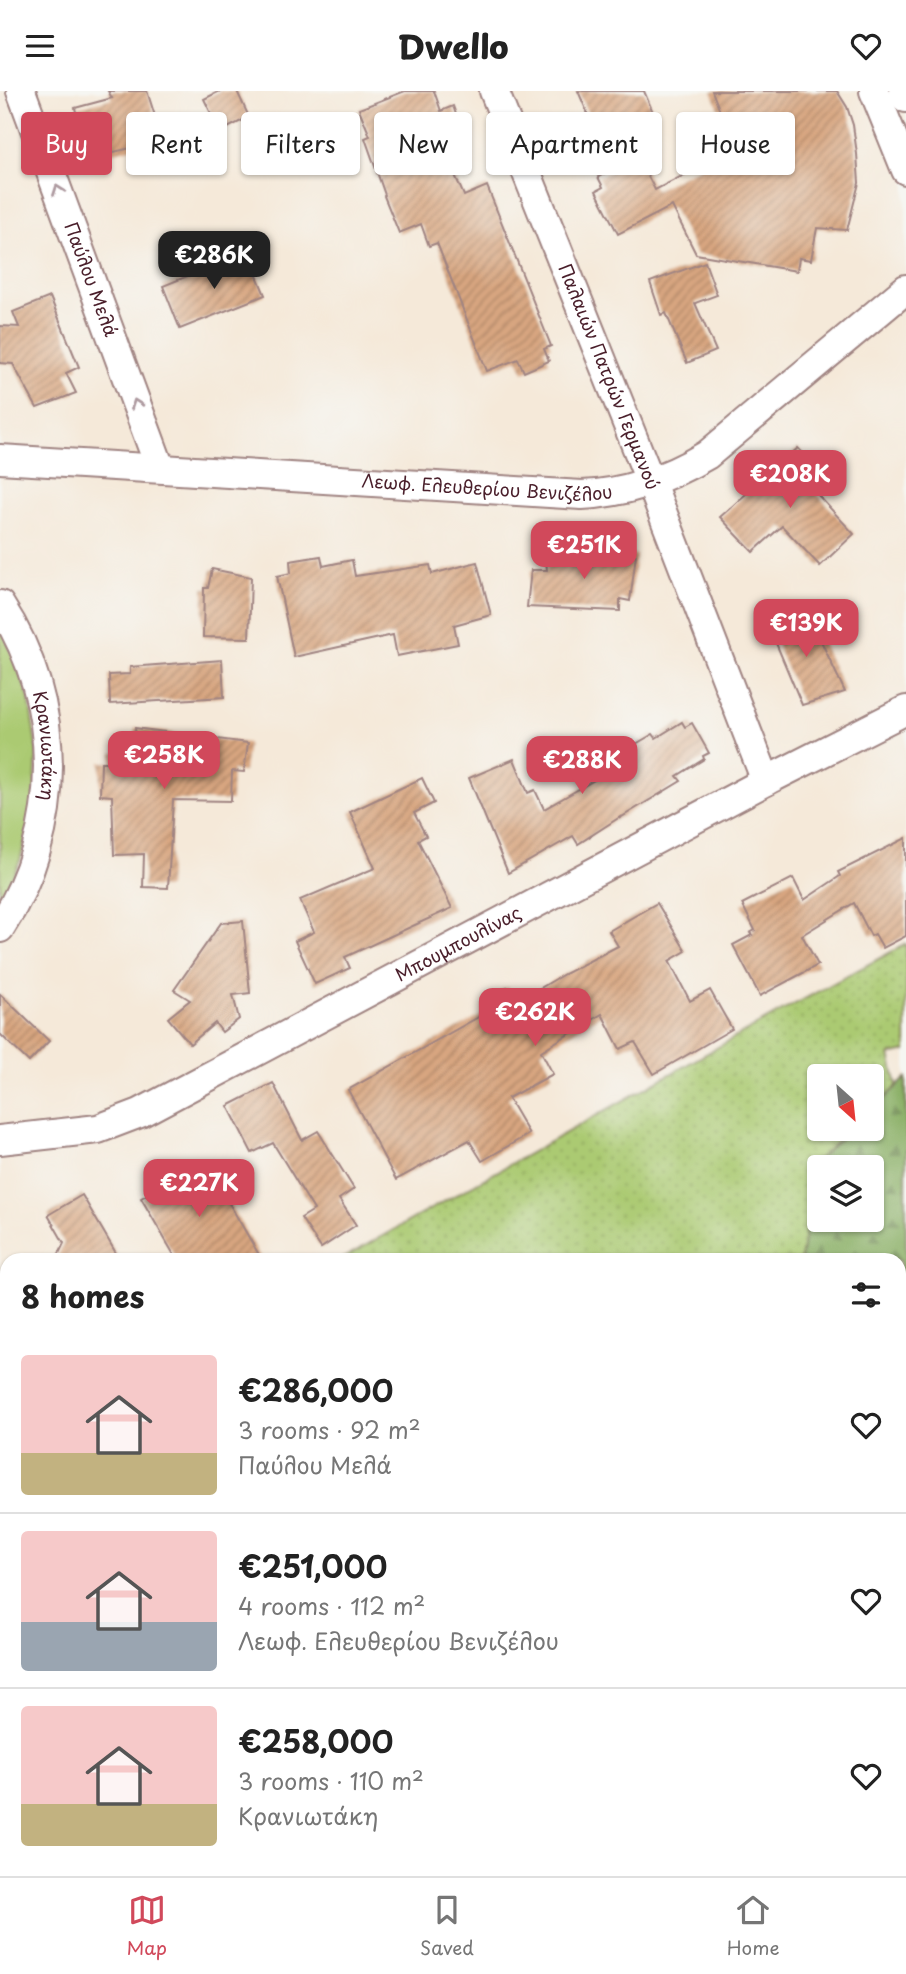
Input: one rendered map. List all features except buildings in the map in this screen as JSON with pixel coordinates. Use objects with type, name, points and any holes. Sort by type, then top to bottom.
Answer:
[{"type":"street","name":"Παύλου Μελά","points":[[21,91],[160,468]]},
{"type":"street","name":"Παλαιών Πατρών Γερμανού","points":[[494,91],[651,483],[766,781]]},
{"type":"street","points":[[874,91],[906,170]]},
{"type":"street","points":[[903,91],[906,98]]},
{"type":"street","name":"Λεωφ. Ελευθερίου Βενιζέλου","points":[[0,459],[582,495],[604,494],[651,483],[684,469],[707,455],[906,289]]},
{"type":"street","name":"Κρανιωτάκη","points":[[0,605],[14,626],[33,670],[44,713],[48,751],[47,806],[35,856],[15,905],[0,928]]},
{"type":"street","name":"Μπουμπουλίνας","points":[[0,1140],[98,1129],[140,1112],[766,781],[906,710]]},
{"type":"green space","points":[[0,624],[29,697],[37,752],[34,807],[20,861],[0,904]]},
{"type":"green space","points":[[906,944],[906,1051],[890,1055],[897,1086],[884,1098],[884,1064],[807,1064],[807,1141],[838,1141],[823,1155],[807,1155],[807,1220],[802,1253],[352,1253]]},
{"type":"green space","points":[[906,1078],[906,1253],[802,1253],[807,1220],[807,1232],[884,1232],[884,1155],[823,1155],[838,1141],[884,1141],[884,1099]]}]
